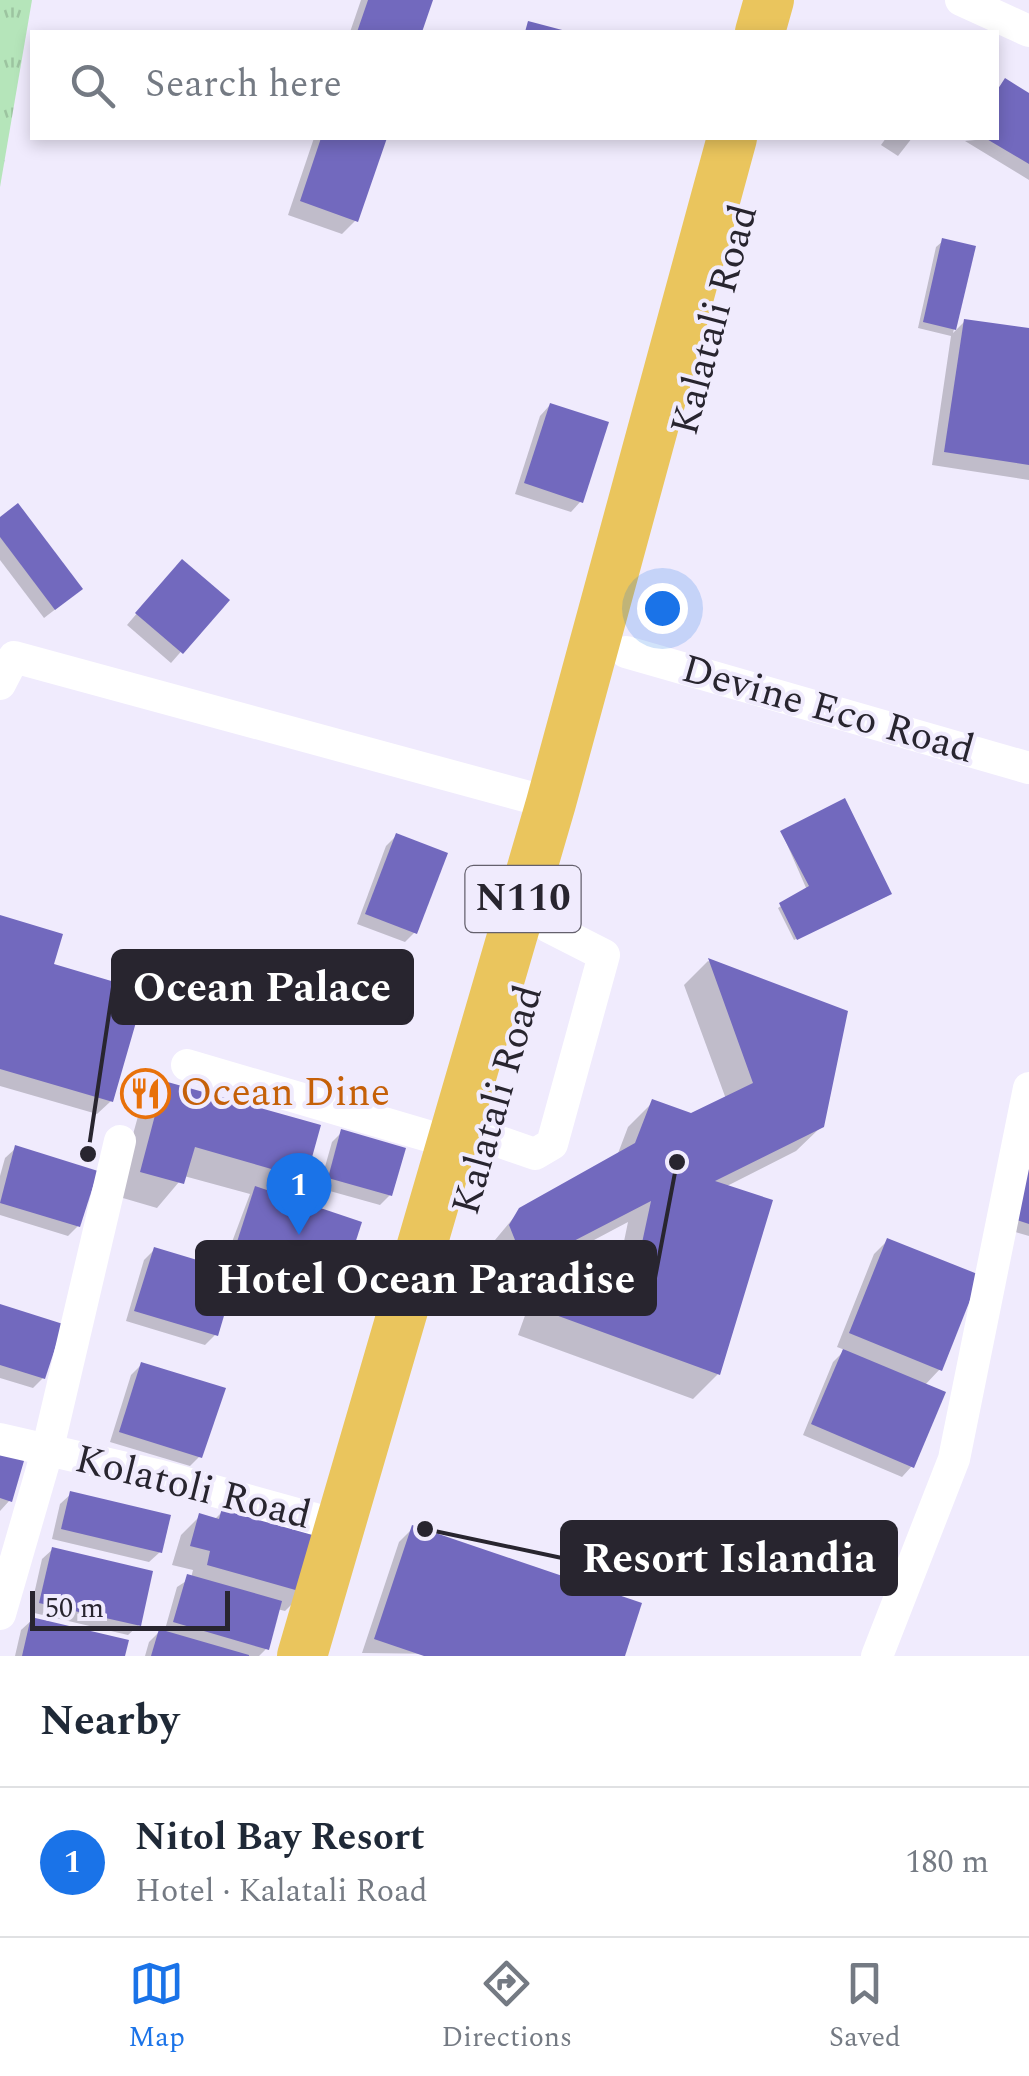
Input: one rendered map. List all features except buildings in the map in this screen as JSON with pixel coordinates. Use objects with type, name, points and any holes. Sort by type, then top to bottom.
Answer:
[{"type":"highway","points":[[761,30],[769,0]]},
{"type":"highway","points":[[794,30],[801,0]]},
{"type":"highway","name":"Kalatali Road","points":[[336,1656],[551,803],[731,140]]},
{"type":"highway","name":"Kalatali Road","points":[[302,1656],[340,1526],[469,1140],[548,927],[763,140]]},
{"type":"street","points":[[961,0],[1029,31]]},
{"type":"street","name":"Devine Eco Road","points":[[626,652],[1029,768]]},
{"type":"street","points":[[5,663],[551,803]]},
{"type":"street","points":[[186,1065],[536,1154],[552,1144],[604,955],[548,927]]},
{"type":"street","points":[[877,1656],[954,1459],[1029,1088]]},
{"type":"street","points":[[47,1452],[120,1140]]},
{"type":"street","name":"Kolatoli Road","points":[[0,1439],[157,1475],[340,1526]]},
{"type":"street","name":"Kolatoli Road","points":[[0,1614],[47,1452]]},
{"type":"green space","points":[[0,0],[32,0],[0,187]]},
{"type":"place","name":"Ocean Dine","points":[[145,1093]]},
{"type":"place","name":"Ocean Palace","points":[[88,1154]]},
{"type":"place","name":"Hotel Ocean Paradise","points":[[677,1162]]},
{"type":"place","name":"Nitol Bay Resort","points":[[299,1235]]},
{"type":"place","name":"Resort Islandia","points":[[425,1529]]}]
